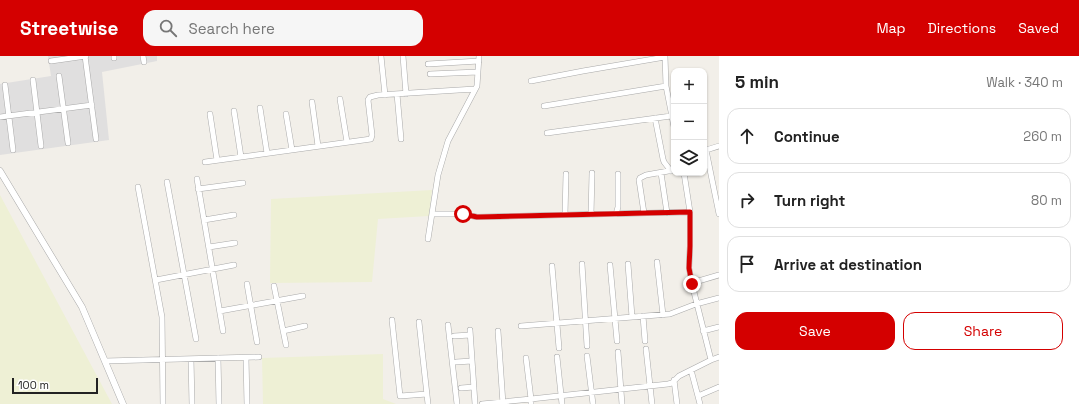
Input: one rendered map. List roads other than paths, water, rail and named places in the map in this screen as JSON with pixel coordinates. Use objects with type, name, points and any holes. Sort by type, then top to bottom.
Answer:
[{"type":"street","points":[[51,61],[60,58],[86,56],[96,139]]},
{"type":"street","points":[[381,56],[385,95]]},
{"type":"street","points":[[403,56],[406,94]]},
{"type":"street","points":[[531,81],[665,57],[666,86],[671,116],[547,133]]},
{"type":"street","points":[[428,64],[479,59],[478,81],[475,89],[449,136],[438,175],[428,239]]},
{"type":"street","points":[[430,74],[478,72]]},
{"type":"street","points":[[59,76],[68,143]]},
{"type":"street","points":[[32,80],[41,146]]},
{"type":"street","points":[[5,85],[14,150]]},
{"type":"street","points":[[544,106],[666,86]]},
{"type":"street","points":[[204,162],[371,139],[372,135],[368,100],[370,97],[475,89]]},
{"type":"street","points":[[397,94],[401,139]]},
{"type":"street","points":[[340,99],[347,142]]},
{"type":"street","points":[[312,102],[318,146]]},
{"type":"street","points":[[0,117],[92,105]]},
{"type":"street","points":[[260,108],[267,153]]},
{"type":"street","points":[[234,111],[241,157]]},
{"type":"street","points":[[210,114],[217,160]]},
{"type":"street","points":[[286,114],[292,150]]},
{"type":"street","points":[[655,118],[664,162],[671,168]]},
{"type":"street","points":[[707,149],[719,146]]},
{"type":"street","points":[[707,159],[719,214]]},
{"type":"street","points":[[644,213],[639,180],[640,178],[671,170]]},
{"type":"street","points":[[0,171],[82,307],[123,404]]},
{"type":"street","points":[[591,214],[592,173]]},
{"type":"street","points":[[661,173],[667,213]]},
{"type":"street","points":[[565,215],[566,174]]},
{"type":"street","points":[[616,214],[618,207],[618,174]]},
{"type":"street","points":[[684,176],[690,212],[689,268],[696,304],[711,360]]},
{"type":"street","points":[[197,179],[223,332]]},
{"type":"street","points":[[167,182],[196,339]]},
{"type":"street","points":[[198,189],[242,183]]},
{"type":"street","points":[[138,187],[162,316],[163,404]]},
{"type":"street","points":[[432,214],[463,214],[477,217],[690,212]]},
{"type":"street","points":[[204,220],[234,215]]},
{"type":"street","points":[[209,247],[234,243]]},
{"type":"street","points":[[657,262],[663,315]]},
{"type":"street","points":[[582,264],[587,346]]},
{"type":"street","points":[[628,264],[632,317]]},
{"type":"street","points":[[156,280],[234,265]]},
{"type":"street","points":[[610,265],[617,341]]},
{"type":"street","points":[[552,266],[559,348]]},
{"type":"street","points":[[692,284],[719,275]]},
{"type":"street","points":[[247,284],[257,342]]},
{"type":"street","points":[[274,286],[286,344]]},
{"type":"street","points":[[220,311],[303,296]]},
{"type":"street","points":[[521,326],[663,315],[719,298]]},
{"type":"street","points":[[643,316],[645,341]]},
{"type":"street","points":[[392,320],[400,396],[427,394]]},
{"type":"street","points":[[419,322],[428,404]]},
{"type":"street","points":[[448,325],[457,404]]},
{"type":"street","points":[[283,331],[305,326]]},
{"type":"street","points":[[703,331],[719,327]]},
{"type":"street","points":[[498,331],[503,403]]},
{"type":"street","points":[[454,336],[470,332],[475,404]]},
{"type":"street","points":[[646,349],[652,404]]},
{"type":"street","points":[[618,352],[622,404]]},
{"type":"street","points":[[587,356],[592,404]]},
{"type":"street","points":[[105,361],[259,357]]},
{"type":"street","points":[[557,357],[562,404]]},
{"type":"street","points":[[482,404],[531,402],[561,395],[668,384],[679,376],[719,357]]},
{"type":"street","points":[[218,358],[219,404]]},
{"type":"street","points":[[246,358],[247,404]]},
{"type":"street","points":[[526,358],[531,402]]},
{"type":"street","points":[[191,359],[192,404]]},
{"type":"street","points":[[456,362],[472,361]]},
{"type":"street","points":[[691,370],[700,404]]},
{"type":"street","points":[[674,380],[677,404]]},
{"type":"street","points":[[461,388],[474,387]]},
{"type":"street","points":[[698,396],[719,387]]}]
